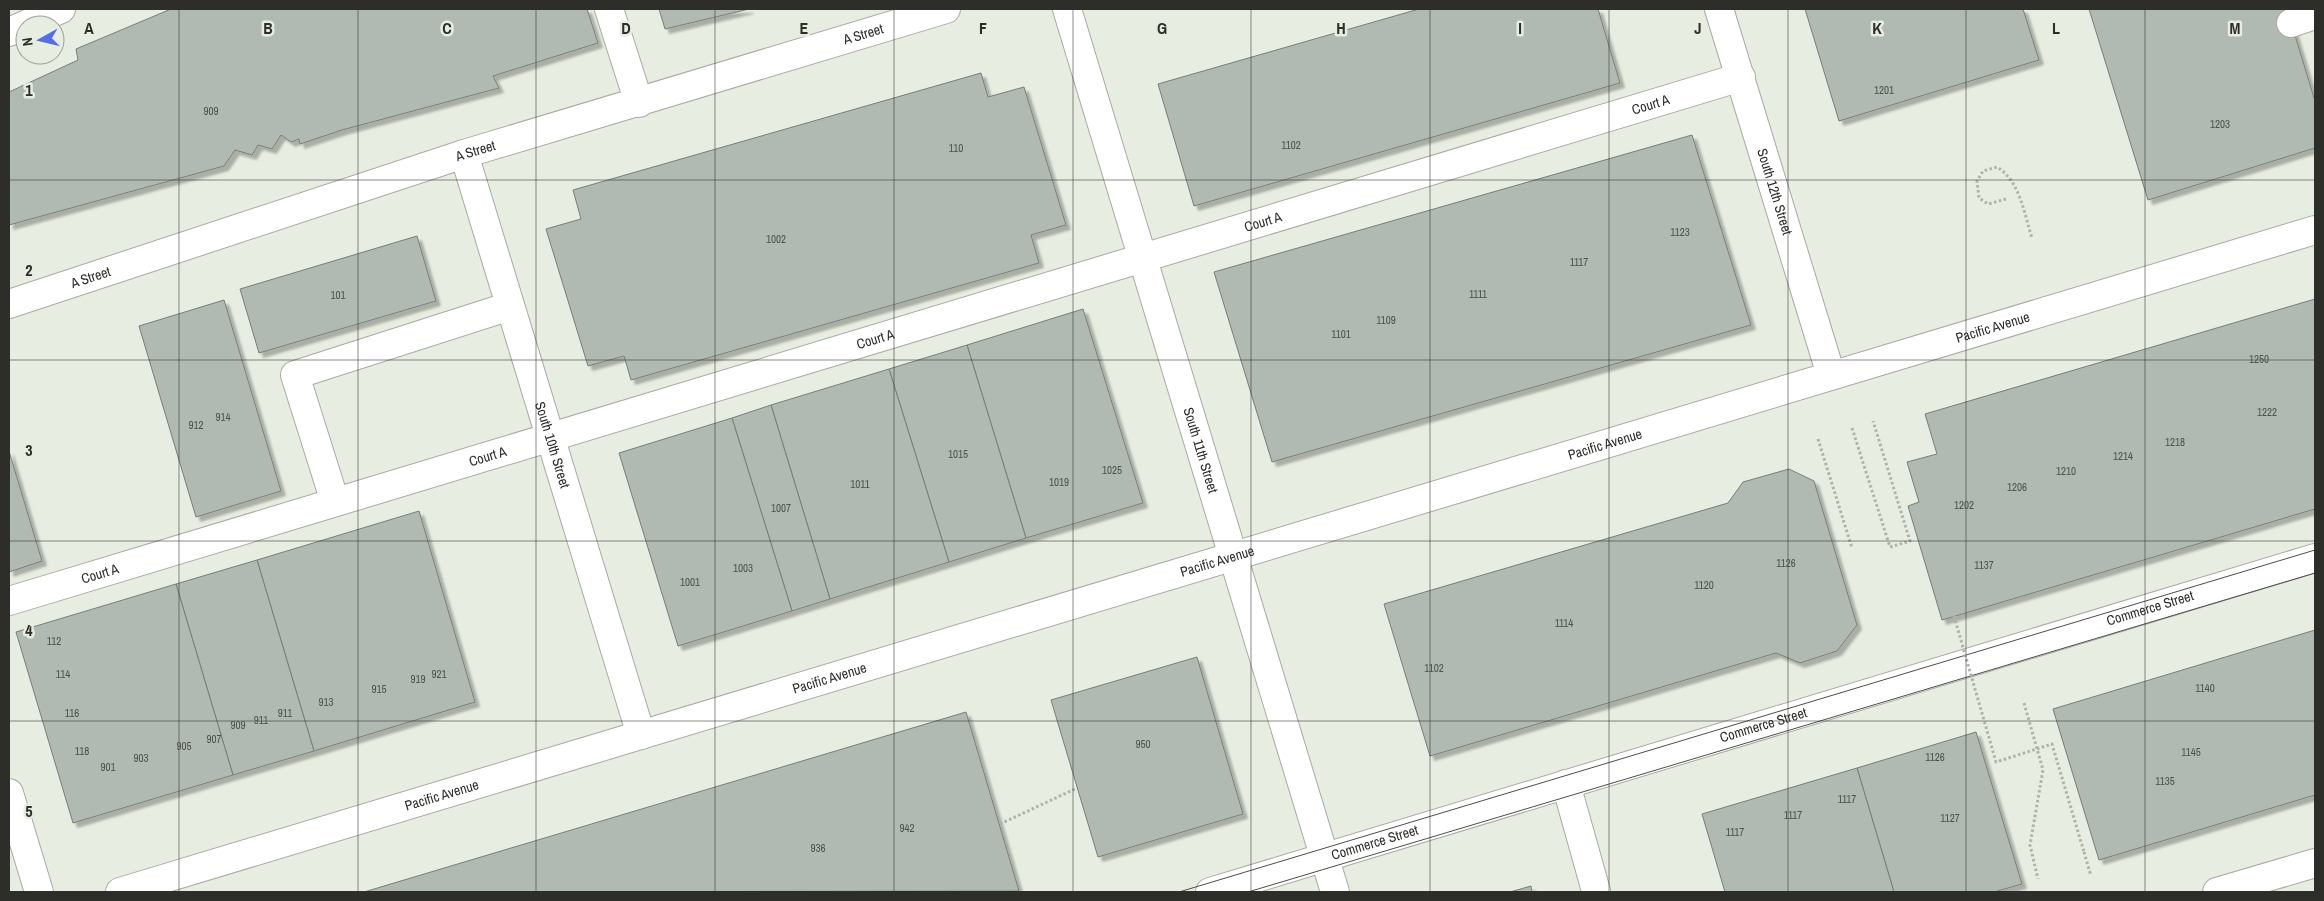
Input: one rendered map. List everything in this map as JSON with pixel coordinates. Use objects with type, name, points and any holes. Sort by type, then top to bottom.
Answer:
[{"type":"main road","points":[[9,32],[61,9]]},
{"type":"main road","points":[[609,9],[639,103]]},
{"type":"main road","name":"A Street","points":[[9,304],[464,154],[639,103],[946,9]]},
{"type":"main road","name":"South 11th Street","points":[[1067,9],[1336,892]]},
{"type":"main road","name":"South 12th Street","points":[[1719,9],[1831,375]]},
{"type":"main road","name":"Court A","points":[[9,601],[1741,77]]},
{"type":"main road","name":"South 10th Street","points":[[464,154],[642,735]]},
{"type":"main road","name":"Pacific Avenue","points":[[120,892],[2315,230]]},
{"type":"main road","points":[[335,502],[295,375],[510,306]]},
{"type":"main road","name":"Commerce Street","points":[[1210,892],[2315,558]]},
{"type":"main road","points":[[1566,784],[1596,891]]},
{"type":"main road","points":[[9,793],[39,892]]},
{"type":"main road","points":[[2217,892],[2315,863]]},
{"type":"path","points":[[2006,200],[1988,204],[1979,198],[1977,181],[1983,171],[1997,167],[2009,174],[2032,238]]},
{"type":"path","points":[[1852,428],[1890,547],[1910,541],[1873,421]]},
{"type":"path","points":[[1818,439],[1852,548]]},
{"type":"path","points":[[1954,616],[1996,762],[2052,744],[2091,876]]},
{"type":"path","points":[[2024,703],[2043,770],[2030,845],[2038,879]]},
{"type":"path","points":[[1000,824],[1077,788]]},
{"type":"building","points":[[171,9],[587,9],[598,43],[493,76],[499,88],[342,130],[300,144],[299,139],[291,142],[281,135],[272,149],[258,145],[252,155],[235,150],[224,166],[9,225],[9,92],[78,60],[76,49]]},
{"type":"building","points":[[659,9],[749,9],[665,29]]},
{"type":"building","points":[[1419,9],[1598,9],[1620,83],[1194,206],[1158,84]]},
{"type":"building","points":[[1805,9],[2023,9],[2039,60],[1839,121]]},
{"type":"building","points":[[2089,9],[2287,9],[2315,101],[2315,148],[2148,200]]},
{"type":"building","points":[[981,73],[988,97],[1024,87],[1066,225],[1031,235],[1039,263],[631,380],[624,356],[588,366],[546,229],[581,219],[573,190]]},
{"type":"building","points":[[1692,135],[1751,325],[1272,462],[1214,272]]},
{"type":"building","points":[[417,236],[436,301],[259,353],[240,289]]},
{"type":"building","points":[[2315,299],[2315,509],[1942,620],[1908,506],[1919,502],[1907,462],[1937,454],[1925,414]]},
{"type":"building","points":[[224,300],[281,491],[196,517],[139,326]]},
{"type":"building","points":[[1083,309],[1143,503],[1026,538],[967,345]]},
{"type":"building","points":[[967,345],[1026,538],[949,562],[889,369]]},
{"type":"building","points":[[889,369],[949,562],[830,599],[771,405]]},
{"type":"building","points":[[771,405],[830,599],[792,611],[732,418]]},
{"type":"building","points":[[732,418],[792,611],[678,646],[619,453]]},
{"type":"building","points":[[9,451],[42,561],[9,572]]},
{"type":"building","points":[[1789,469],[1814,481],[1857,625],[1837,651],[1800,663],[1776,653],[1430,756],[1384,604],[1728,503],[1743,482]]},
{"type":"building","points":[[419,511],[475,702],[314,751],[257,560]]},
{"type":"building","points":[[257,560],[314,751],[233,775],[176,584]]},
{"type":"building","points":[[176,584],[233,775],[73,823],[16,632]]},
{"type":"building","points":[[2315,630],[2315,795],[2099,860],[2053,709]]},
{"type":"building","points":[[1197,657],[1243,814],[1098,857],[1051,700]]},
{"type":"building","points":[[966,712],[1019,891],[364,892]]},
{"type":"building","points":[[1976,732],[2022,884],[1994,892],[1894,892],[1857,768]]},
{"type":"building","points":[[1857,768],[1894,892],[1725,892],[1702,814]]},
{"type":"building","points":[[1531,886],[1532,892],[1510,892]]},
{"type":"tram line","points":[[1179,892],[2315,550]]},
{"type":"tram line","points":[[1248,892],[2315,573]]}]
